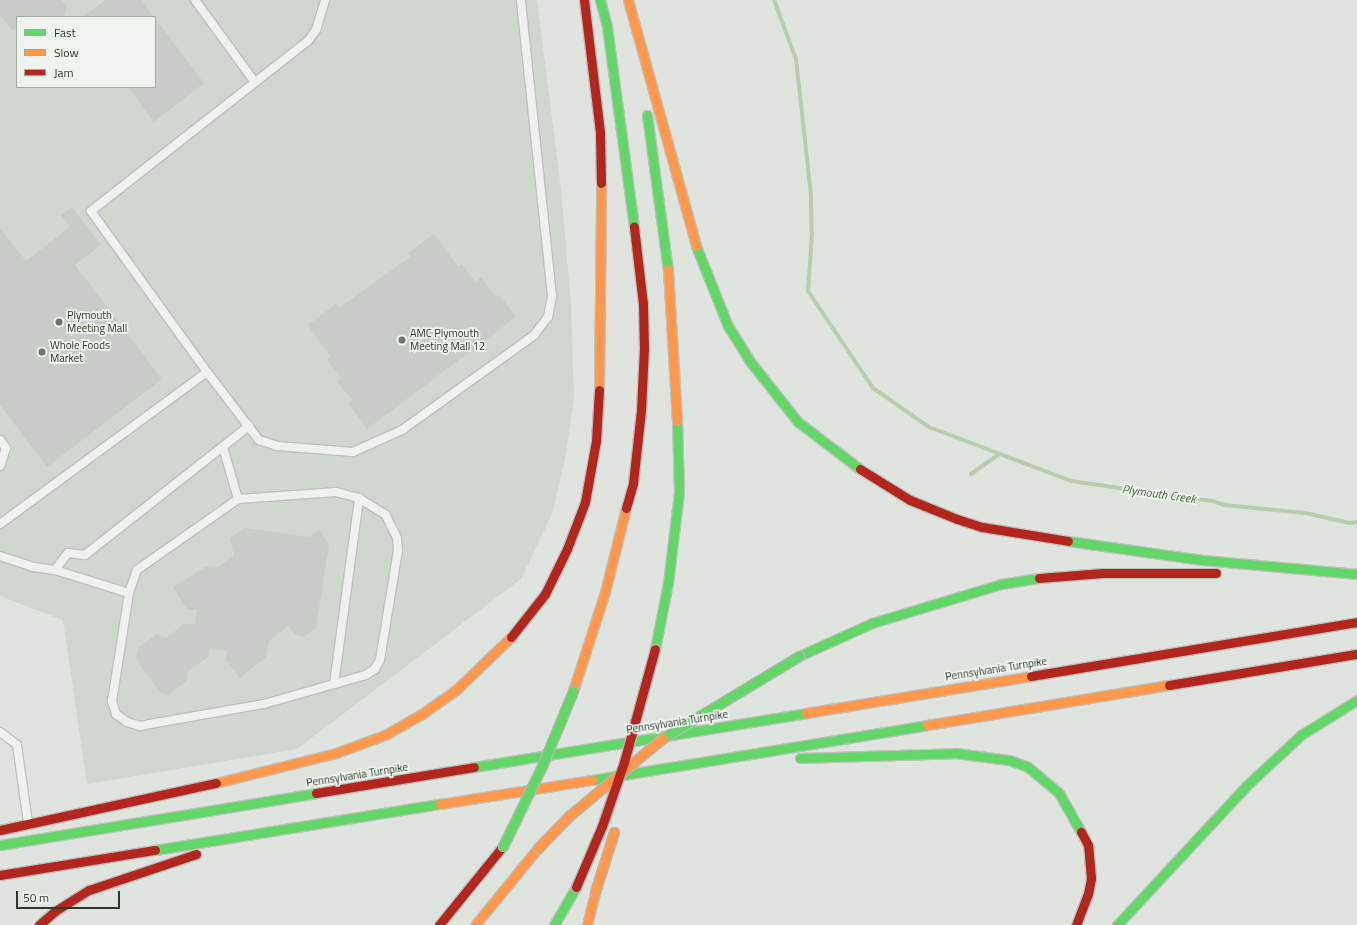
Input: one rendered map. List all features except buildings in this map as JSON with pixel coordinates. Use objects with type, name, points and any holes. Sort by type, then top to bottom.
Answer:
[{"type":"highway","points":[[0,830],[264,772],[336,753],[384,735],[422,714],[456,690],[494,655],[522,625],[545,594],[567,549],[585,502],[596,441],[599,386],[602,257],[600,133],[584,0]]},
{"type":"highway","points":[[474,899],[503,846],[542,766],[573,691],[605,592],[633,483],[644,364],[642,296],[607,27],[600,0]]},
{"type":"highway","points":[[628,0],[645,100],[667,251],[678,443],[679,492],[668,583],[655,649],[647,714],[628,787]]},
{"type":"highway","points":[[632,20],[697,250],[728,326],[749,360],[778,398],[798,422],[826,445],[871,477],[910,500],[957,519],[982,527],[1044,538],[1204,560],[1357,574]]},
{"type":"highway","points":[[475,925],[538,848],[569,816],[660,740],[799,656],[872,623],[970,592],[1008,583],[1037,578],[1103,573],[1229,574]]},
{"type":"highway","points":[[1245,574],[1357,574]]},
{"type":"highway","name":"Pennsylvania Turnpike","points":[[0,845],[1357,622]]},
{"type":"highway","points":[[554,925],[576,887],[602,826],[624,762],[655,649]]},
{"type":"highway","points":[[0,875],[711,761],[1357,654]]},
{"type":"highway","points":[[1117,925],[1148,894],[1246,786],[1302,735],[1357,700]]},
{"type":"highway","points":[[711,761],[955,753],[1009,760],[1028,767],[1059,793],[1088,845],[1091,878],[1088,894],[1076,925]]},
{"type":"highway","points":[[587,925],[595,892],[618,821]]},
{"type":"highway","points":[[39,925],[55,910],[89,890],[267,831]]},
{"type":"highway","points":[[438,925],[503,846]]},
{"type":"lane","points":[[195,0],[254,81]]},
{"type":"lane","points":[[326,0],[316,30],[308,41],[254,81],[91,211],[207,372],[259,440],[277,446],[354,452],[402,430],[534,335],[548,318],[552,296],[550,266],[521,0]]},
{"type":"lane","points":[[0,524],[207,372]]},
{"type":"lane","points":[[55,570],[68,553],[85,555],[249,426]]},
{"type":"lane","points":[[0,440],[6,448],[0,466]]},
{"type":"lane","points":[[223,447],[238,499]]},
{"type":"lane","points":[[336,492],[359,498],[386,515],[397,538],[398,550],[380,660],[374,670],[366,675],[257,705],[140,726],[127,722],[116,714],[112,701],[129,593],[138,570],[238,499],[336,492]]},
{"type":"lane","points":[[334,684],[359,498]]},
{"type":"lane","points":[[0,556],[34,567],[55,570],[129,593]]},
{"type":"lane","points":[[0,732],[17,746],[28,825]]},
{"type":"shaded area","name":"Plymouth Meeting Mall","points":[[0,0],[537,0],[561,189],[571,304],[574,398],[565,459],[552,514],[521,579],[297,749],[87,784],[63,620],[0,596]]},
{"type":"waterway","points":[[774,0],[796,59],[811,194],[812,233],[808,291],[873,388],[929,427],[1071,481],[1212,501],[1225,505],[1305,513],[1350,523],[1357,522]]},
{"type":"waterway","name":"Plymouth Creek","points":[[971,474],[1000,454]]},
{"type":"traffic: fast","points":[[600,0],[607,27],[634,227]]},
{"type":"traffic: fast","points":[[647,115],[668,270]]},
{"type":"traffic: fast","points":[[696,246],[728,326],[749,360],[798,422],[860,469]]},
{"type":"traffic: fast","points":[[655,649],[668,583],[679,492],[677,421]]},
{"type":"traffic: fast","points":[[1068,541],[1203,560],[1357,574]]},
{"type":"traffic: fast","points":[[799,656],[872,623],[1001,584],[1039,578]]},
{"type":"traffic: fast","points":[[663,738],[799,656]]},
{"type":"traffic: fast","points":[[503,846],[542,766],[573,691]]},
{"type":"traffic: fast","points":[[1117,925],[1246,786],[1301,735],[1357,700]]},
{"type":"traffic: fast","points":[[474,767],[806,713]]},
{"type":"traffic: fast","points":[[592,780],[927,725]]},
{"type":"traffic: fast","points":[[800,758],[955,753],[1009,760],[1028,767],[1059,793],[1081,832]]},
{"type":"traffic: fast","points":[[0,845],[316,793]]},
{"type":"traffic: fast","points":[[155,850],[440,804]]},
{"type":"traffic: fast","points":[[554,925],[576,887]]},
{"type":"traffic: slow","points":[[628,0],[696,246]]},
{"type":"traffic: slow","points":[[599,390],[601,183]]},
{"type":"traffic: slow","points":[[668,270],[677,421]]},
{"type":"traffic: slow","points":[[573,691],[605,592],[626,508]]},
{"type":"traffic: slow","points":[[216,783],[336,753],[385,735],[422,714],[456,690],[511,637]]},
{"type":"traffic: slow","points":[[806,713],[1031,676]]},
{"type":"traffic: slow","points":[[927,725],[1169,685]]},
{"type":"traffic: slow","points":[[538,848],[569,816],[663,738]]},
{"type":"traffic: slow","points":[[440,804],[592,780]]},
{"type":"traffic: slow","points":[[595,892],[614,832]]},
{"type":"traffic: slow","points":[[475,925],[538,848]]},
{"type":"traffic: slow","points":[[587,925],[595,892]]},
{"type":"traffic: jam","points":[[584,0],[600,133],[601,183]]},
{"type":"traffic: jam","points":[[626,508],[633,483],[641,410],[644,349],[643,304],[634,227]]},
{"type":"traffic: jam","points":[[511,637],[545,594],[567,549],[585,502],[596,441],[599,390]]},
{"type":"traffic: jam","points":[[860,469],[910,500],[957,519],[982,527],[1068,541]]},
{"type":"traffic: jam","points":[[1039,578],[1103,573],[1216,573]]},
{"type":"traffic: jam","points":[[1031,676],[1357,622]]},
{"type":"traffic: jam","points":[[576,887],[602,826],[624,762],[655,649]]},
{"type":"traffic: jam","points":[[1169,685],[1357,654]]},
{"type":"traffic: jam","points":[[316,793],[474,767]]},
{"type":"traffic: jam","points":[[0,830],[216,783]]},
{"type":"traffic: jam","points":[[1076,925],[1088,894],[1091,878],[1088,845],[1081,832]]},
{"type":"traffic: jam","points":[[439,925],[503,846]]},
{"type":"traffic: jam","points":[[0,875],[155,850]]},
{"type":"traffic: jam","points":[[39,925],[55,911],[89,890],[196,854]]},
{"type":"place","name":"Plymouth Meeting Mall","points":[[59,322]]},
{"type":"place","name":"AMC Plymouth Meeting Mall 12","points":[[402,340]]},
{"type":"place","name":"Whole Foods Market","points":[[42,352]]}]
